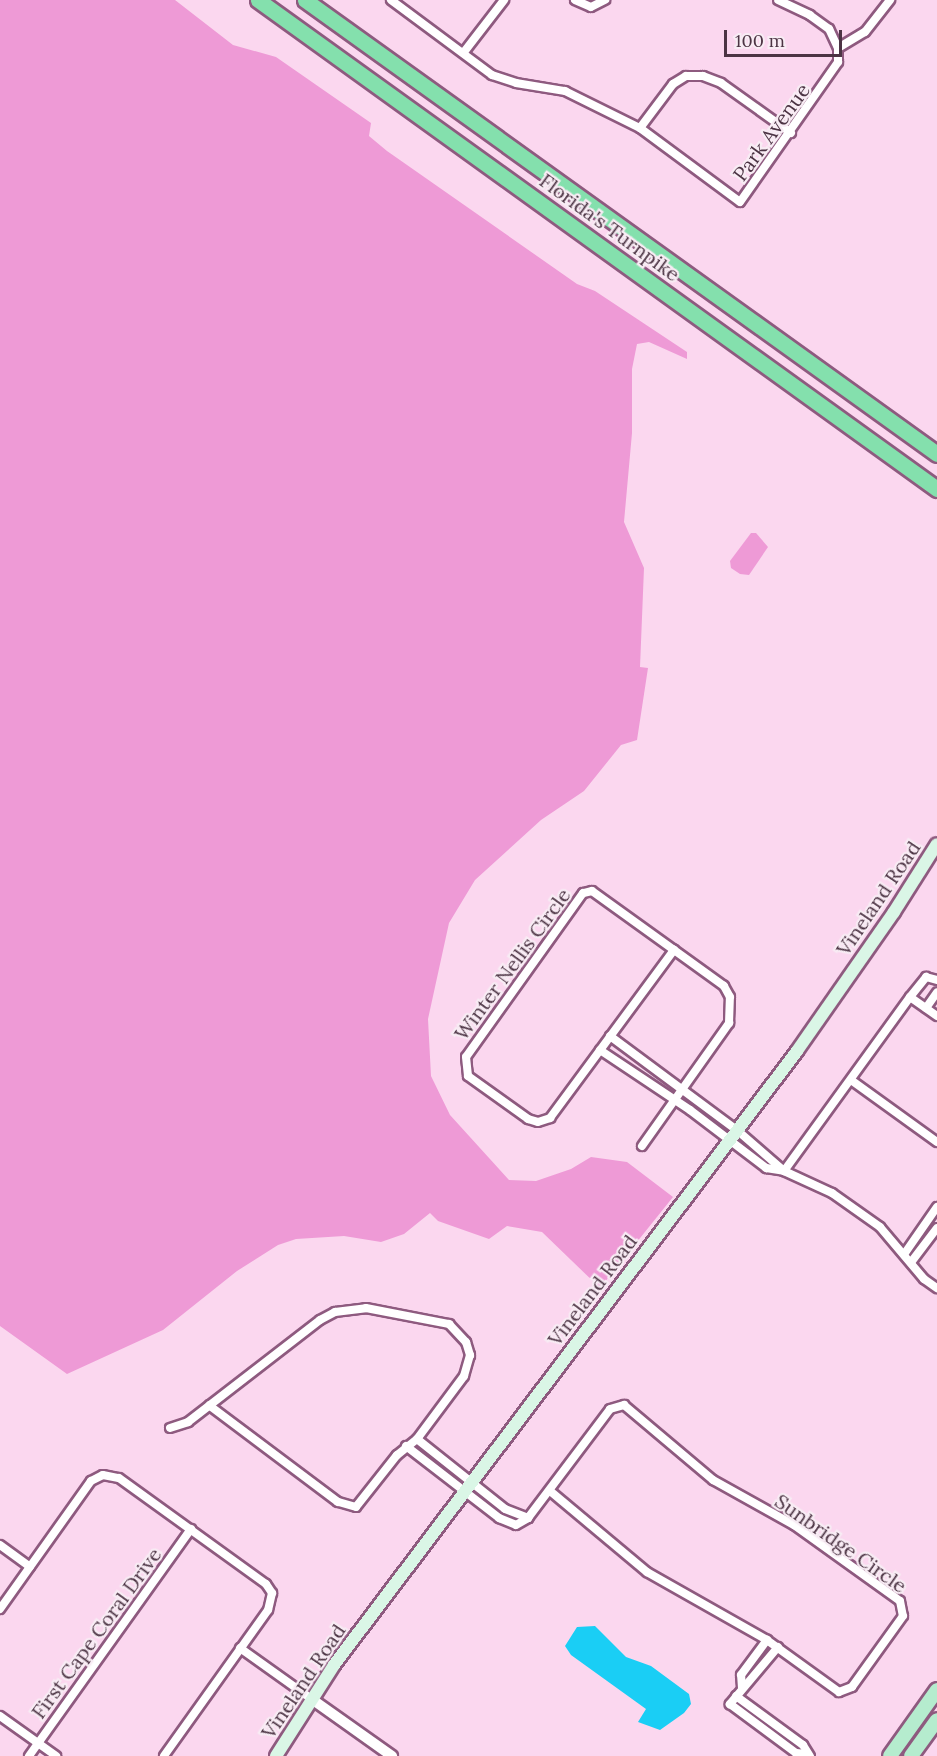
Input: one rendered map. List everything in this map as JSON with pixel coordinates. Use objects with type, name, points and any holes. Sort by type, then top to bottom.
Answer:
[{"type":"highway","name":"Florida's Turnpike","points":[[258,0],[937,489]]},
{"type":"highway","name":"Florida's Turnpike","points":[[305,0],[937,454]]},
{"type":"main road","name":"Vineland Road","points":[[276,1756],[334,1665],[734,1136],[894,912],[937,844]]},
{"type":"main road","points":[[890,1756],[937,1690]]},
{"type":"main road","points":[[911,1756],[937,1720]]},
{"type":"street","points":[[464,52],[504,0]]},
{"type":"street","points":[[574,0],[591,7],[605,0]]},
{"type":"street","points":[[777,0],[810,15],[829,29],[838,48],[865,32],[890,0]]},
{"type":"street","points":[[394,1],[492,75],[565,91],[639,128],[673,84],[686,76],[703,75],[790,133]]},
{"type":"street","name":"Park Avenue","points":[[639,128],[740,202],[832,76],[838,62],[838,48]]},
{"type":"street","name":"Winter Nellis Circle","points":[[588,890],[674,950],[550,1118],[538,1122],[528,1119],[468,1076],[464,1066],[466,1057],[588,890]]},
{"type":"street","points":[[642,1146],[729,1023],[730,997],[724,986],[674,950]]},
{"type":"street","points":[[784,1172],[926,976],[937,980]]},
{"type":"street","points":[[926,1008],[937,992]]},
{"type":"street","points":[[910,997],[937,1016]]},
{"type":"street","points":[[610,1036],[683,1089],[759,1162],[832,1192],[880,1227],[905,1253],[924,1279],[937,1288]]},
{"type":"street","points":[[600,1050],[696,1115],[766,1153],[784,1172]]},
{"type":"street","points":[[852,1080],[937,1142]]},
{"type":"street","points":[[696,1115],[703,1106]]},
{"type":"street","points":[[759,1162],[766,1153]]},
{"type":"street","points":[[905,1253],[937,1207]]},
{"type":"street","points":[[912,1262],[937,1228]]},
{"type":"street","points":[[170,1428],[188,1422],[320,1320],[335,1312],[366,1308],[449,1324],[466,1342],[470,1354],[464,1376],[417,1439],[406,1446],[364,1501],[356,1507],[346,1506],[209,1406]]},
{"type":"street","name":"Sunbridge Circle","points":[[528,1518],[610,1409],[624,1405],[713,1480],[794,1525],[900,1601],[905,1610],[846,1692],[839,1692],[767,1640],[647,1572],[550,1491]]},
{"type":"street","points":[[417,1439],[499,1518],[516,1525],[528,1518]]},
{"type":"street","points":[[406,1446],[505,1509],[528,1518]]},
{"type":"street","points":[[0,1609],[91,1481],[103,1475],[119,1478],[266,1584],[272,1593],[268,1610],[164,1756]]},
{"type":"street","points":[[499,1518],[505,1509]]},
{"type":"street","name":"First Cape Coral Drive","points":[[29,1756],[190,1529]]},
{"type":"street","points":[[0,1545],[30,1567]]},
{"type":"street","points":[[742,1688],[741,1675],[767,1640]]},
{"type":"street","points":[[778,1647],[750,1684],[742,1688],[730,1704],[796,1752],[808,1755]]},
{"type":"street","points":[[240,1648],[392,1756]]},
{"type":"street","points":[[736,1696],[803,1745],[808,1755]]},
{"type":"street","points":[[0,1716],[56,1756]]},
{"type":"shaded area","points":[[0,0],[175,0],[233,45],[276,57],[371,123],[369,136],[387,151],[577,284],[595,291],[687,352],[687,359],[649,342],[637,344],[632,369],[632,433],[624,522],[644,568],[640,667],[648,668],[637,740],[621,745],[584,791],[541,820],[475,880],[449,923],[428,1019],[431,1076],[450,1115],[509,1180],[536,1181],[571,1169],[591,1157],[627,1162],[673,1197],[600,1288],[542,1232],[507,1226],[489,1239],[438,1221],[430,1213],[404,1234],[381,1242],[344,1236],[296,1239],[278,1245],[237,1271],[163,1330],[67,1374],[0,1326]]},
{"type":"shaded area","points":[[751,533],[756,533],[768,547],[749,575],[740,574],[731,568],[730,561]]},
{"type":"water","points":[[595,1626],[626,1657],[651,1666],[689,1694],[691,1704],[684,1713],[660,1730],[638,1722],[646,1709],[571,1655],[565,1646],[577,1627]]}]
